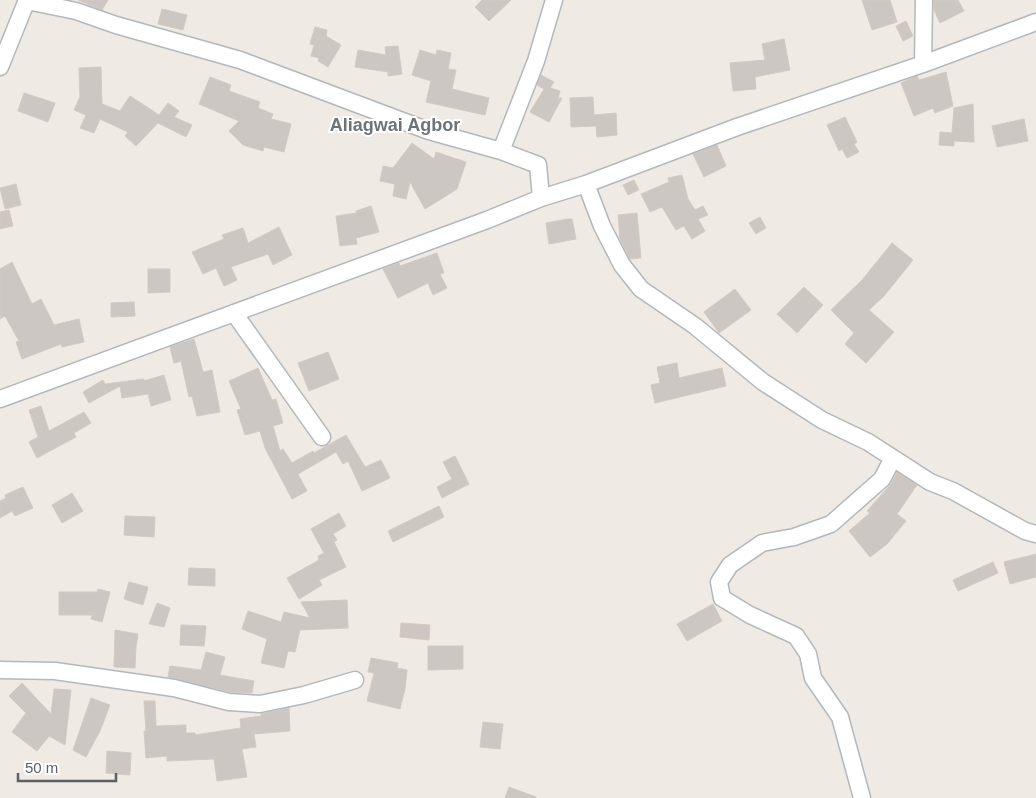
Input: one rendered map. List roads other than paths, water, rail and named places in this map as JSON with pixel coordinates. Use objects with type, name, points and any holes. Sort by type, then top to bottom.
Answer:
[{"type":"street","points":[[0,67],[27,0],[76,12],[240,60],[429,131],[501,151],[538,165],[541,198]]},
{"type":"street","points":[[501,151],[536,61],[554,0]]},
{"type":"street","points":[[923,64],[924,0]]},
{"type":"street","points":[[0,399],[541,198],[586,184],[737,128],[923,64],[1036,22]]},
{"type":"street","points":[[586,184],[602,226],[622,265],[641,289],[696,326],[763,382],[822,420],[868,442],[930,482],[953,491],[1025,531],[1036,534]]},
{"type":"street","points":[[234,312],[322,437]]},
{"type":"street","points":[[862,798],[840,717],[813,678],[808,654],[796,636],[750,615],[722,598],[719,582],[730,565],[762,543],[794,537],[831,524],[882,479],[893,458]]},
{"type":"street","points":[[0,670],[55,671],[174,688],[229,702],[260,704],[304,695],[355,680]]},
{"type":"district","name":"Aliagwai Agbor","points":[[395,125]]}]
